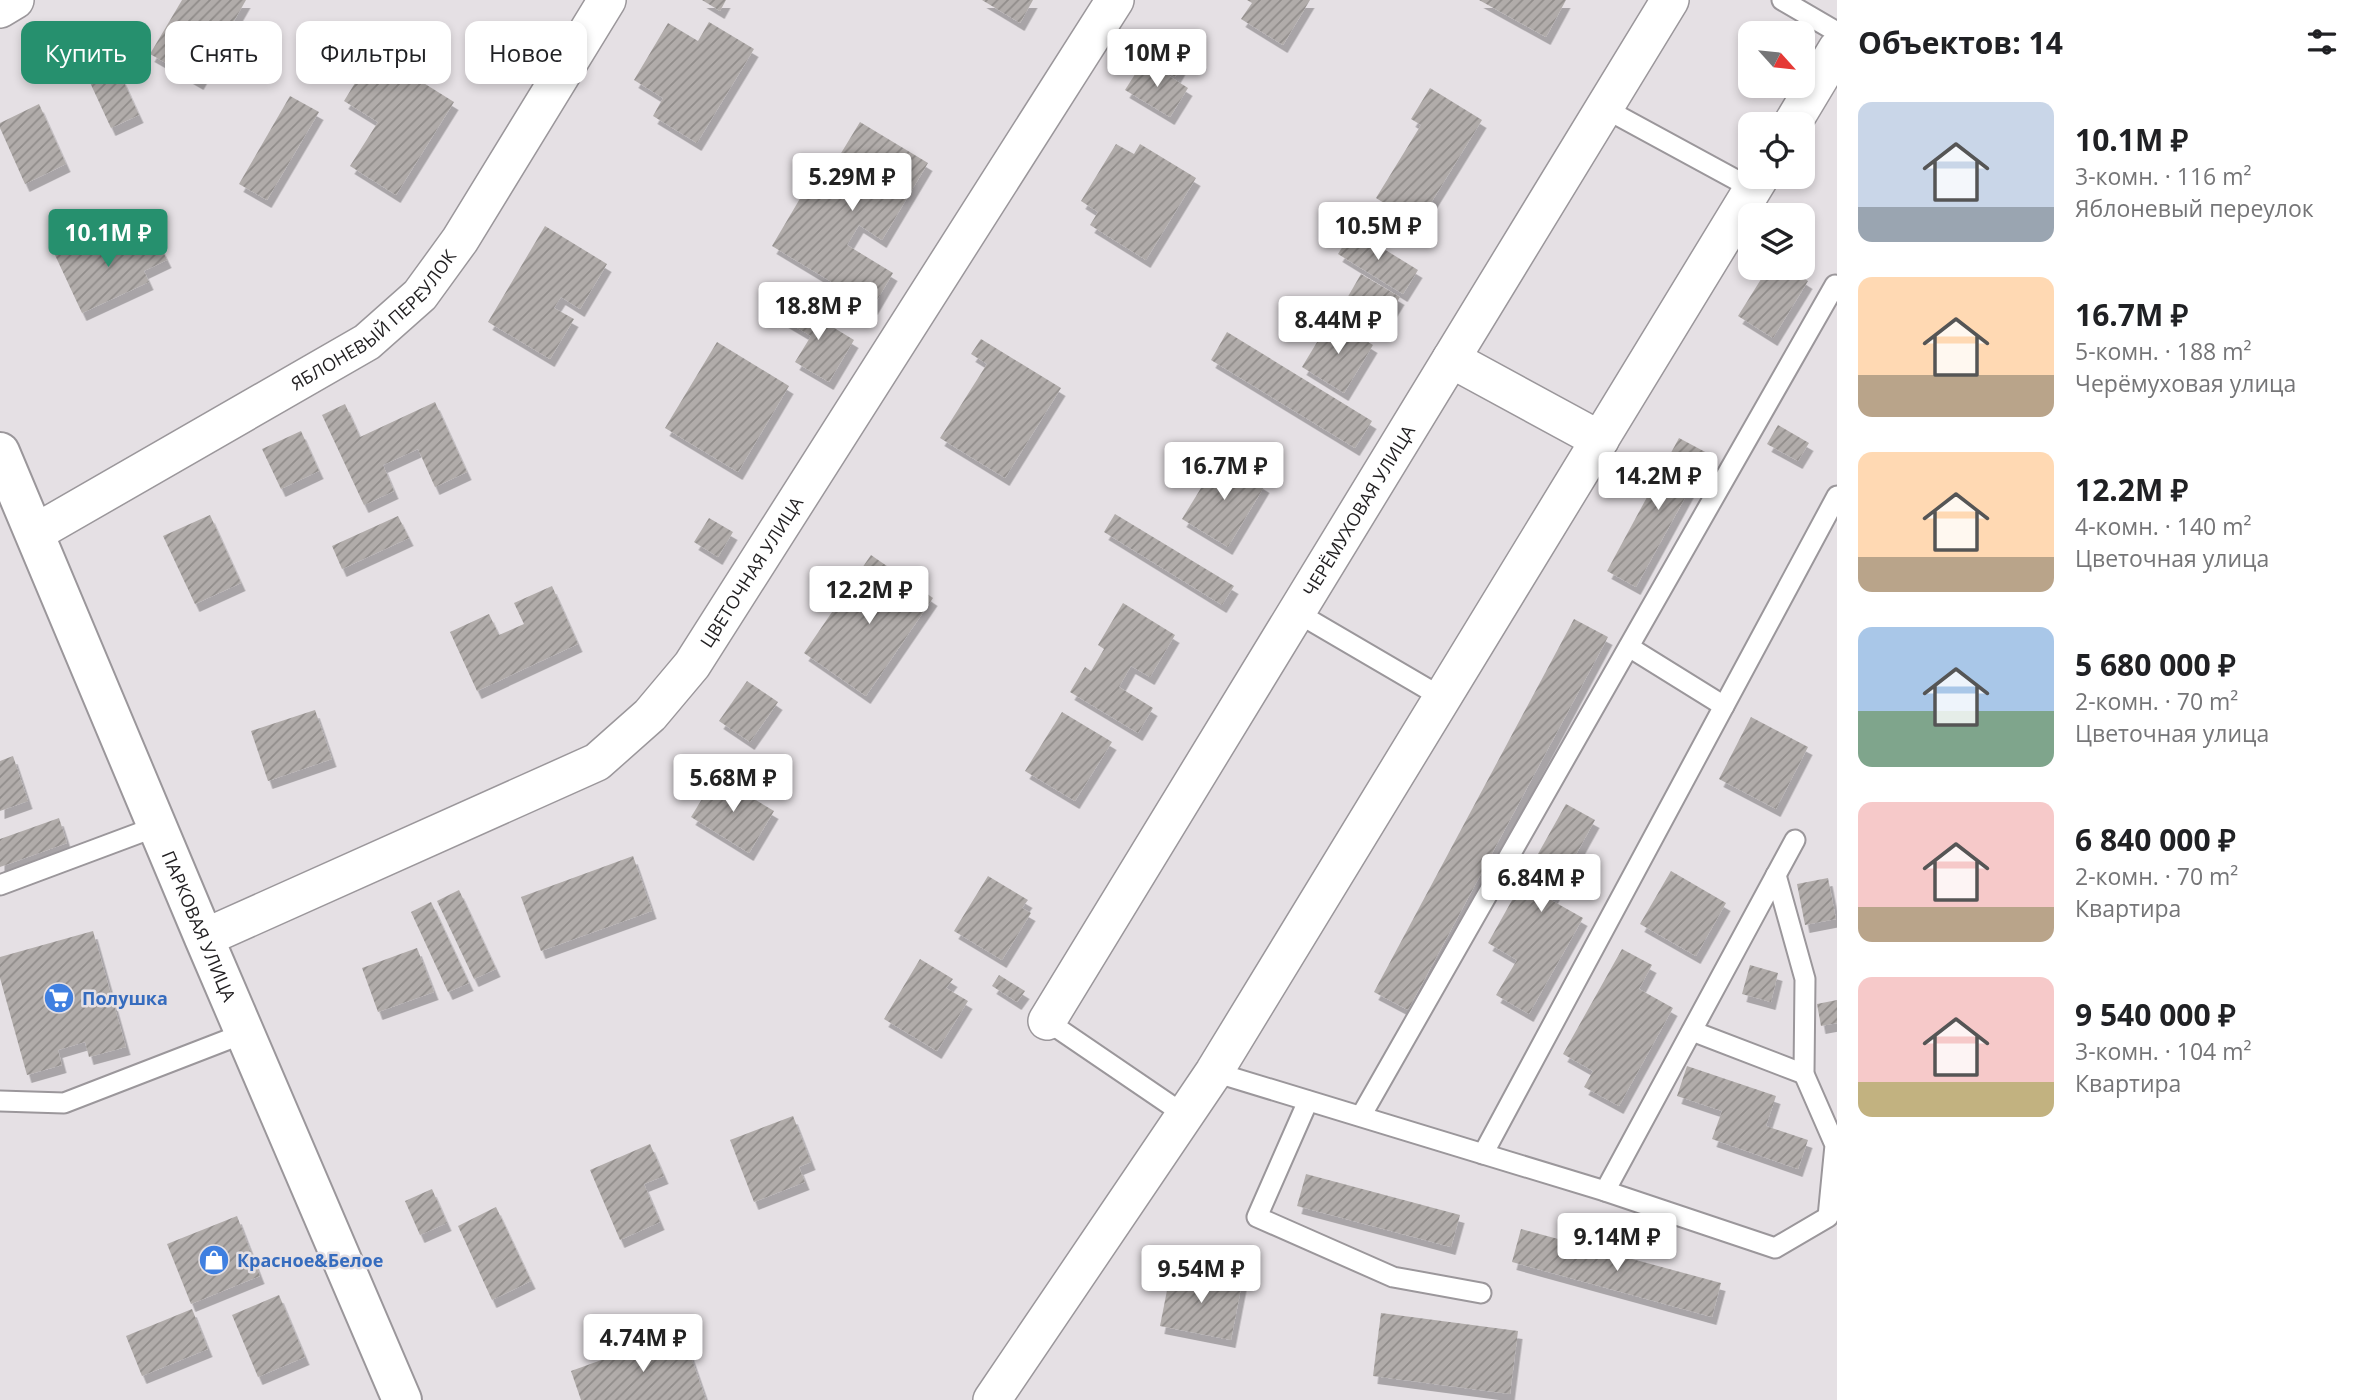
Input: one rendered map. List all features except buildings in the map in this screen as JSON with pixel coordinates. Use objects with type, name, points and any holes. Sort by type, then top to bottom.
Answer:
[{"type":"street","points":[[0,9],[15,0]]},
{"type":"street","name":"ЯБЛОНЕВЫЙ ПЕРЕУЛОК","points":[[35,533],[367,342],[420,295],[460,240],[607,0]]},
{"type":"street","name":"ЦВЕТОЧНАЯ УЛИЦА","points":[[204,938],[597,762],[650,715],[699,654],[1115,0]]},
{"type":"street","name":"ЧЕРЁМУХОВАЯ УЛИЦА","points":[[1047,1021],[1670,0]]},
{"type":"street","points":[[1798,112],[1837,49]]},
{"type":"street","points":[[992,1400],[1214,1072],[1752,189]]},
{"type":"street","points":[[1451,359],[1600,440]]},
{"type":"street","name":"ПАРКОВАЯ УЛИЦА","points":[[0,452],[402,1400]]},
{"type":"lane","points":[[1782,0],[1837,32]]},
{"type":"lane","points":[[1604,108],[1738,174]]},
{"type":"lane","points":[[1836,281],[1837,313]]},
{"type":"lane","points":[[1361,1116],[1836,281]]},
{"type":"lane","points":[[1483,1154],[1837,496]]},
{"type":"lane","points":[[1296,612],[1443,698]]},
{"type":"lane","points":[[1629,647],[1724,706]]},
{"type":"lane","points":[[0,885],[158,827]]},
{"type":"lane","points":[[1605,1191],[1795,840]]},
{"type":"lane","points":[[1214,1072],[1605,1191],[1775,1248],[1828,1217],[1835,1145],[1804,1074],[1805,979],[1776,875]]},
{"type":"lane","points":[[1047,1021],[1185,1115]]},
{"type":"lane","points":[[1692,1031],[1804,1074]]},
{"type":"lane","points":[[1,1097],[64,1103],[245,1033]]},
{"type":"lane","points":[[1308,1101],[1257,1216],[1393,1277],[1481,1293]]},
{"type":"place","name":"Полушка","points":[[59,998]]},
{"type":"place","name":"Красное&Белое","points":[[214,1260]]}]
